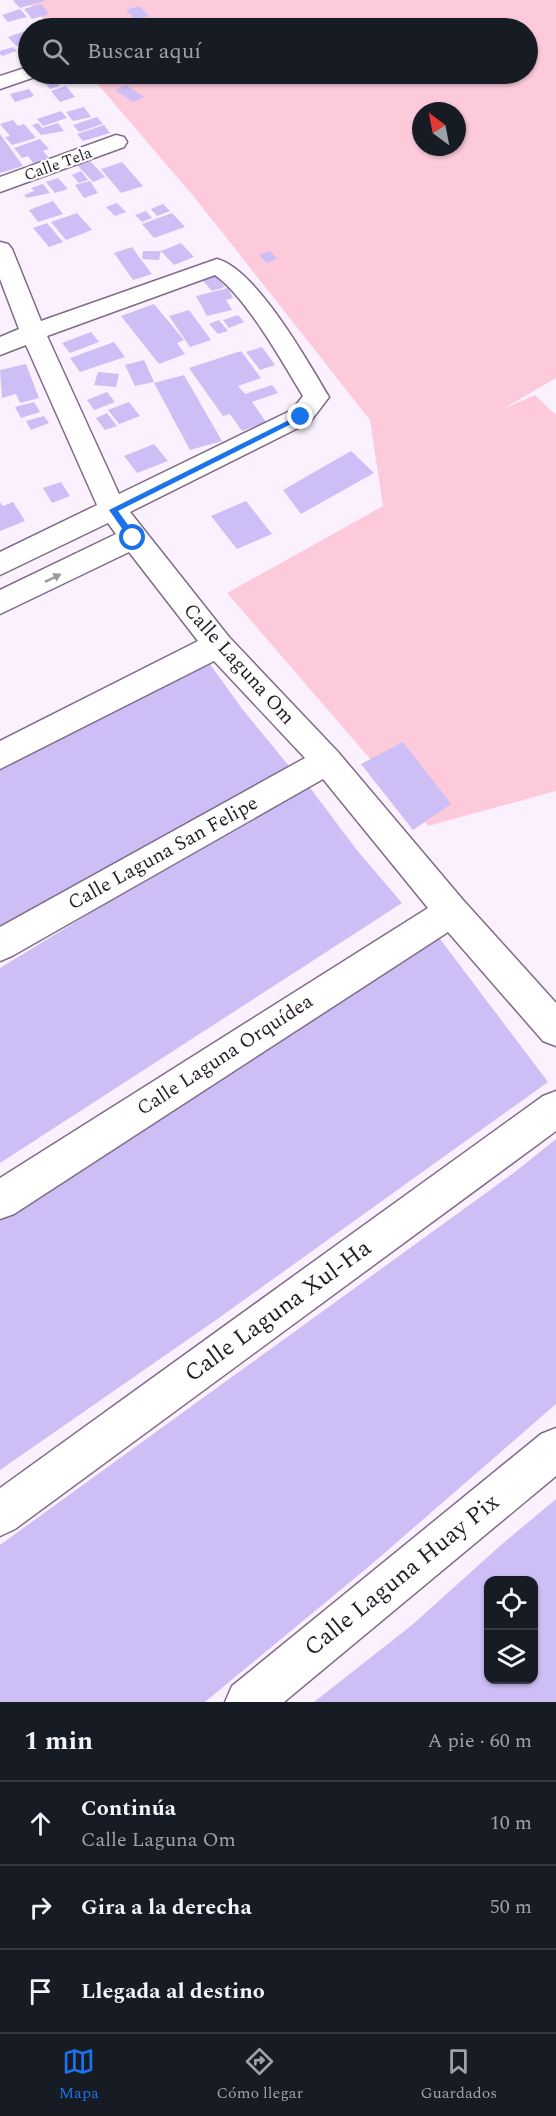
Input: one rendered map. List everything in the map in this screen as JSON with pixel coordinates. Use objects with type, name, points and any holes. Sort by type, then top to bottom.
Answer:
[{"type":"street","points":[[0,83],[18,77]]},
{"type":"street","name":"Calle Tela","points":[[0,185],[116,142]]},
{"type":"street","name":"Calle Laguna Om","points":[[0,249],[113,510],[218,645],[327,761],[451,911],[556,1029]]},
{"type":"street","points":[[0,347],[34,332],[217,266],[229,272],[279,334],[316,397],[301,417],[0,564]]},
{"type":"street","points":[[0,603],[133,538]]},
{"type":"street","points":[[0,756],[218,645]]},
{"type":"street","name":"Calle Laguna San Felipe","points":[[0,945],[327,761]]},
{"type":"street","name":"Calle Laguna Orquídea","points":[[0,1200],[451,911]]},
{"type":"street","name":"Calle Laguna Xul-Ha","points":[[0,1514],[556,1109]]},
{"type":"street","name":"Calle Laguna Huay Pix","points":[[248,1702],[556,1449]]},
{"type":"shaded area","points":[[26,0],[556,0],[556,378],[503,409],[535,395],[556,415],[556,791],[428,826],[227,593],[383,506],[370,420],[195,198],[98,84],[538,84],[538,18],[42,18]]},
{"type":"building","points":[[13,1],[44,1],[20,8]]},
{"type":"building","points":[[41,4],[49,14],[31,18],[24,9]]},
{"type":"building","points":[[139,6],[149,16],[134,18],[126,10]]},
{"type":"building","points":[[20,9],[27,17],[8,22],[2,15]]},
{"type":"building","points":[[18,34],[18,45],[16,46],[8,37]]},
{"type":"building","points":[[13,47],[17,51],[2,56],[0,54],[0,51]]},
{"type":"building","points":[[46,84],[60,86],[50,89]]},
{"type":"building","points":[[126,85],[144,97],[133,102],[115,90]]},
{"type":"building","points":[[66,86],[75,97],[60,102],[51,91]]},
{"type":"building","points":[[29,89],[34,96],[15,102],[10,94]]},
{"type":"building","points":[[84,107],[91,117],[73,121],[66,112]]},
{"type":"building","points":[[61,111],[67,118],[43,126],[37,119]]},
{"type":"building","points":[[97,117],[103,124],[79,132],[73,125]]},
{"type":"building","points":[[13,120],[18,126],[24,124],[36,138],[12,145],[5,137],[10,136],[0,124]]},
{"type":"building","points":[[38,123],[42,128],[58,123],[64,131],[41,135],[32,125]]},
{"type":"building","points":[[104,125],[110,133],[83,141],[77,134]]},
{"type":"building","points":[[0,134],[23,166],[0,173]]},
{"type":"building","points":[[40,139],[49,149],[43,151],[49,158],[33,163],[28,156],[22,158],[14,148]]},
{"type":"building","points":[[90,161],[105,177],[93,182],[77,165]]},
{"type":"building","points":[[122,162],[143,186],[121,193],[101,169]]},
{"type":"building","points":[[81,171],[88,180],[79,183],[72,175]]},
{"type":"building","points":[[58,178],[68,189],[55,193],[46,182]]},
{"type":"building","points":[[90,181],[98,193],[84,198],[75,185]]},
{"type":"building","points":[[43,184],[50,193],[27,198],[24,195],[34,191],[31,188]]},
{"type":"building","points":[[53,201],[63,214],[38,222],[29,210]]},
{"type":"building","points":[[117,203],[126,212],[115,216],[106,207]]},
{"type":"building","points":[[163,204],[170,211],[157,216],[151,209]]},
{"type":"building","points":[[146,211],[152,218],[142,222],[135,215]]},
{"type":"building","points":[[77,213],[92,230],[66,240],[51,222]]},
{"type":"building","points":[[172,213],[185,227],[154,238],[142,224]]},
{"type":"building","points":[[47,223],[63,242],[49,247],[33,228]]},
{"type":"building","points":[[181,243],[194,257],[174,265],[161,251]]},
{"type":"building","points":[[132,247],[152,274],[133,280],[114,253]]},
{"type":"building","points":[[143,251],[161,251],[159,260],[142,259]]},
{"type":"building","points":[[270,251],[277,259],[267,263],[259,255]]},
{"type":"building","points":[[215,275],[225,287],[212,291],[202,280]]},
{"type":"building","points":[[228,288],[233,298],[226,300],[232,310],[207,316],[196,296]]},
{"type":"building","points":[[154,304],[184,340],[177,343],[185,354],[159,364],[121,316]]},
{"type":"building","points":[[189,310],[211,340],[190,347],[169,316]]},
{"type":"building","points":[[238,315],[244,322],[229,328],[223,320]]},
{"type":"building","points":[[219,320],[228,331],[218,334],[209,324]]},
{"type":"building","points":[[91,332],[99,342],[70,353],[62,343]]},
{"type":"building","points":[[114,342],[125,357],[80,372],[70,358]]},
{"type":"building","points":[[262,347],[275,365],[260,370],[246,352]]},
{"type":"building","points":[[241,351],[261,378],[238,386],[245,394],[272,385],[278,393],[252,402],[266,422],[242,431],[230,414],[223,416],[189,368]]},
{"type":"building","points":[[144,360],[154,382],[135,386],[125,365]]},
{"type":"building","points":[[26,364],[39,398],[20,403],[16,394],[2,398],[0,370]]},
{"type":"building","points":[[98,372],[119,374],[116,387],[94,385]]},
{"type":"building","points":[[184,375],[222,441],[190,450],[154,383]]},
{"type":"building","points":[[107,392],[115,402],[94,410],[87,400]]},
{"type":"building","points":[[34,402],[40,412],[21,418],[15,407]]},
{"type":"building","points":[[129,402],[140,416],[119,424],[108,410]]},
{"type":"building","points":[[107,413],[117,426],[105,430],[96,418]]},
{"type":"building","points":[[44,416],[49,423],[31,430],[26,421]]},
{"type":"building","points":[[154,444],[168,461],[137,473],[124,456]]},
{"type":"building","points":[[351,451],[374,473],[301,514],[283,490]]},
{"type":"building","points":[[61,482],[70,496],[52,503],[43,488]]},
{"type":"building","points":[[246,501],[272,534],[237,549],[211,516]]},
{"type":"building","points":[[0,502],[3,506],[13,502],[25,521],[0,531]]},
{"type":"building","points":[[204,656],[243,710],[289,766],[0,932],[0,761]]},
{"type":"building","points":[[403,742],[451,804],[413,830],[361,764]]},
{"type":"building","points":[[308,785],[356,849],[402,903],[0,1163],[0,968],[202,845]]},
{"type":"building","points":[[434,931],[548,1082],[216,1320],[0,1470],[0,1215]]},
{"type":"building","points":[[556,1139],[556,1404],[373,1563],[205,1702],[0,1702],[0,1545],[515,1172]]},
{"type":"building","points":[[556,1499],[556,1702],[314,1702],[412,1625]]},
{"type":"route","points":[[133,538],[113,510],[301,417]]}]
